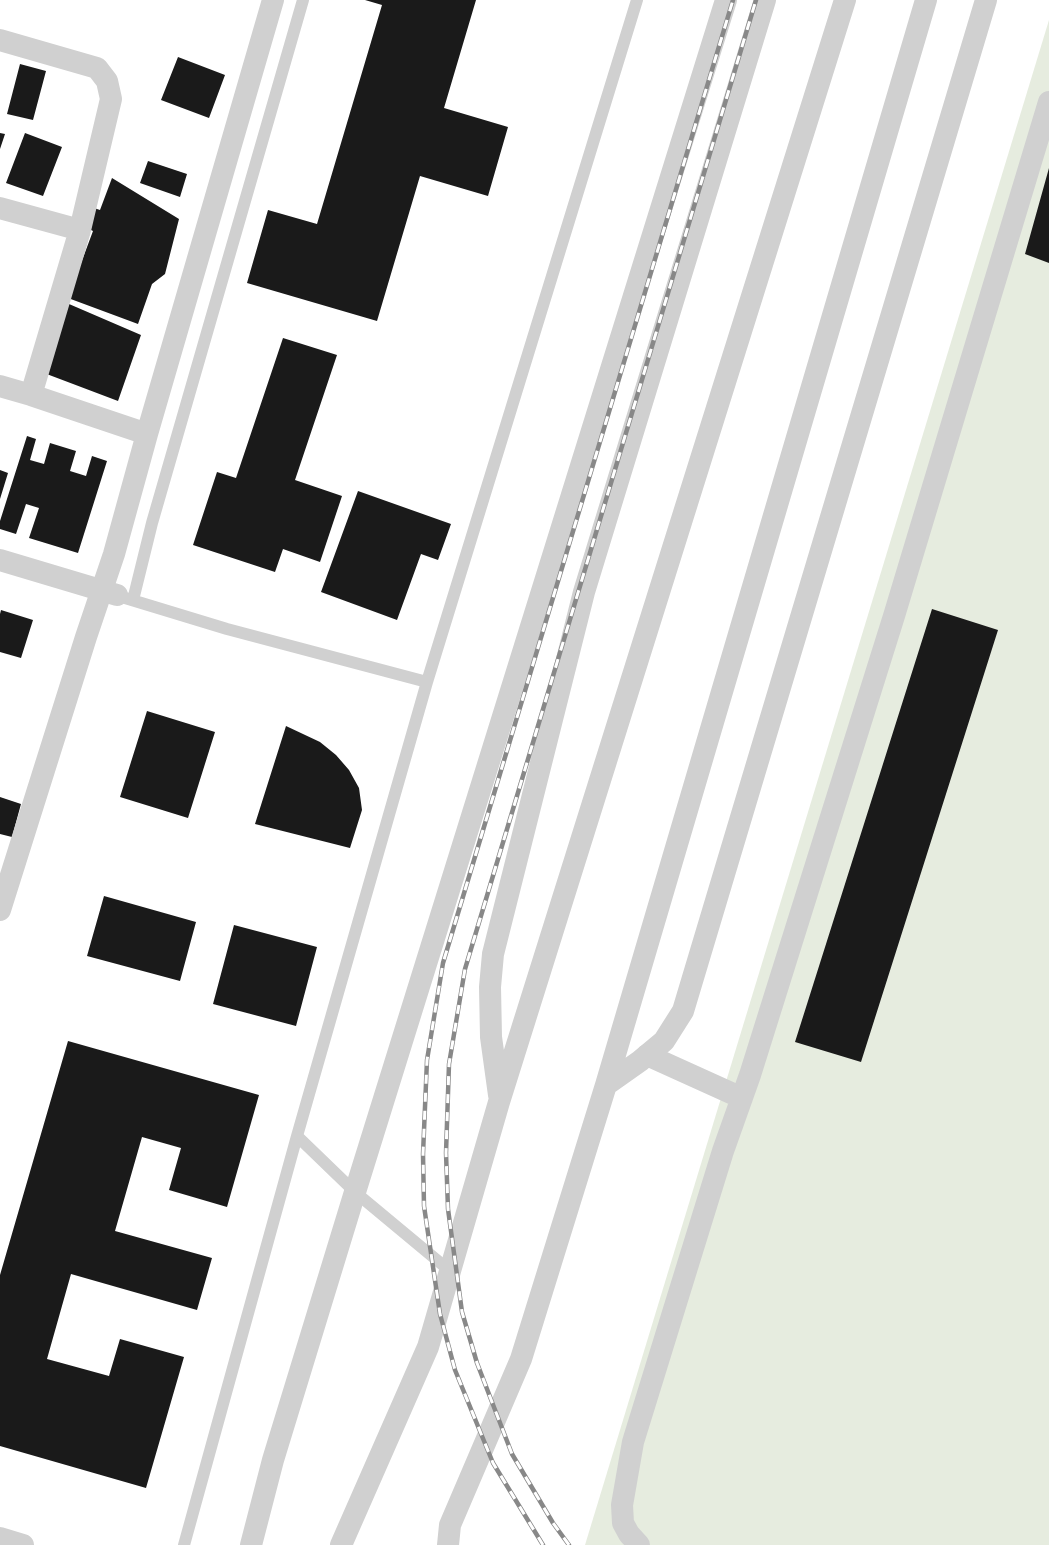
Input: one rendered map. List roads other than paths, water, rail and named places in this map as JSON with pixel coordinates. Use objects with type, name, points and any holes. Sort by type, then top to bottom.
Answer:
[{"type":"street","points":[[0,910],[118,595],[126,513],[147,434],[273,0]]},
{"type":"street","points":[[251,1545],[273,1460],[354,1192],[726,0]]},
{"type":"street","points":[[500,1102],[491,1037],[490,986],[493,954],[584,592],[765,0]]},
{"type":"street","points":[[341,1545],[428,1347],[500,1102],[846,0]]},
{"type":"street","points":[[448,1545],[450,1525],[521,1359],[606,1085],[926,0]]},
{"type":"street","points":[[606,1085],[640,1061],[664,1041],[683,1011],[986,0]]},
{"type":"street","points":[[0,40],[97,68],[107,82],[110,99],[80,230],[31,395]]},
{"type":"street","points":[[639,1545],[629,1534],[623,1523],[622,1505],[633,1442],[723,1151],[742,1098],[892,624],[1049,102]]},
{"type":"street","points":[[0,208],[80,230]]},
{"type":"street","points":[[0,386],[147,434]]},
{"type":"street","points":[[0,560],[118,595]]},
{"type":"street","points":[[647,1055],[742,1098]]},
{"type":"street","points":[[0,1538],[23,1545]]},
{"type":"lane","points":[[303,0],[152,523],[118,595],[227,629],[427,682]]},
{"type":"lane","points":[[184,1545],[297,1136],[427,682],[637,0]]},
{"type":"lane","points":[[297,1136],[354,1192],[450,1271]]},
{"type":"railway","points":[[543,1545],[493,1463],[455,1370],[440,1314],[424,1206],[423,1154],[427,1060],[443,963],[733,0]]},
{"type":"railway","points":[[569,1545],[553,1523],[512,1454],[477,1363],[462,1312],[448,1209],[446,1153],[449,1064],[465,969],[756,0]]}]
